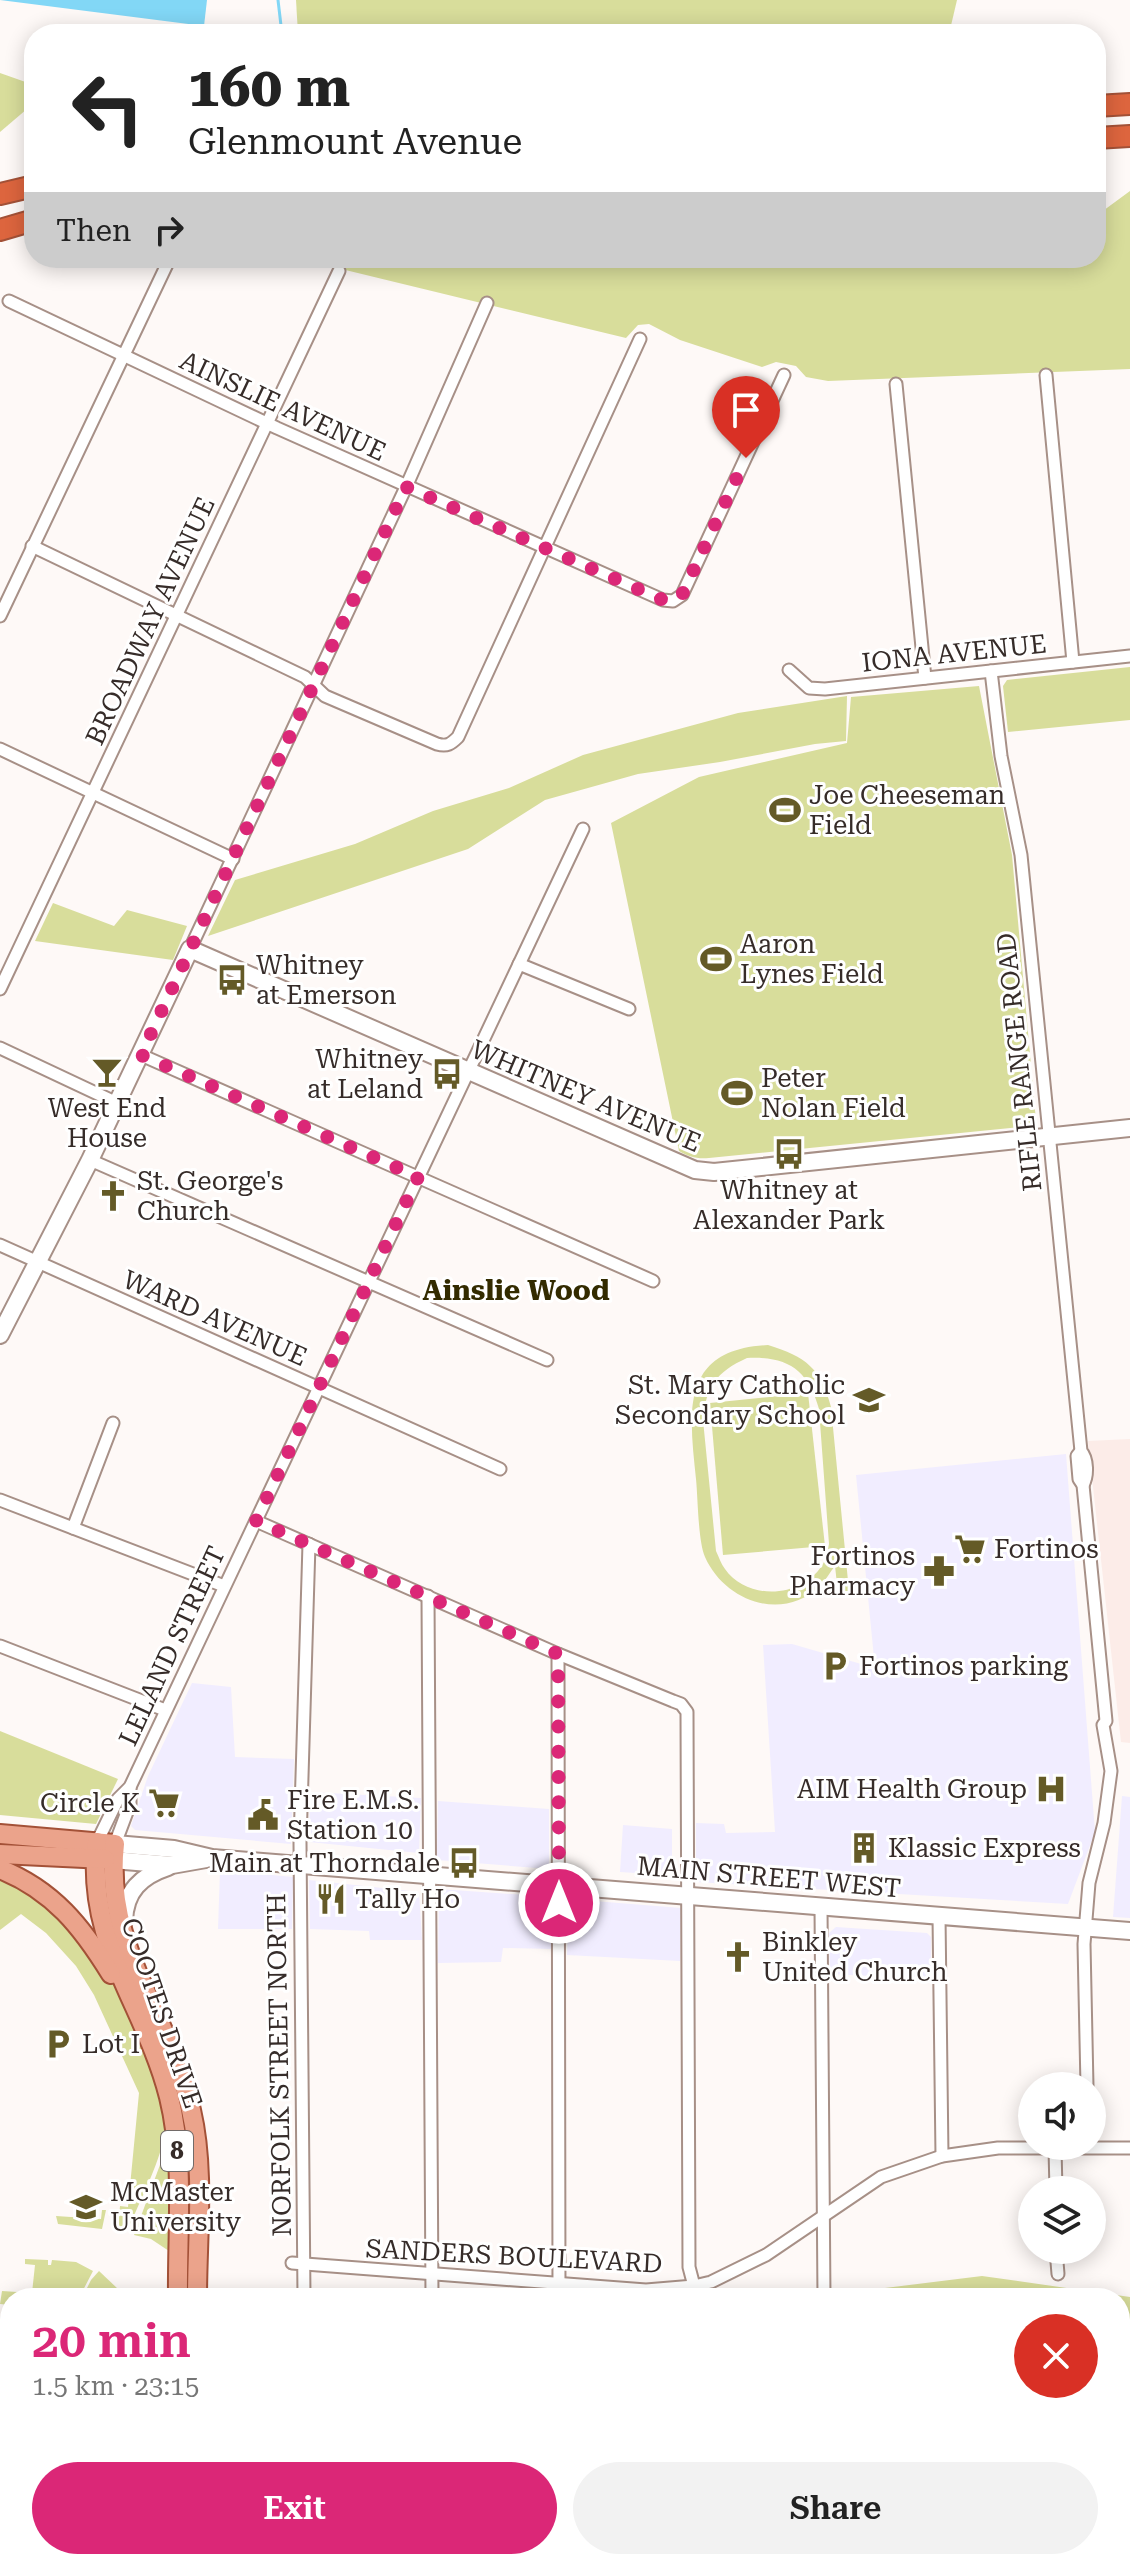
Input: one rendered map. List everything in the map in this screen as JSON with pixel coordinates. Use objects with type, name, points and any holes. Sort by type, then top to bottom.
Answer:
[{"type":"highway","points":[[1106,105],[1130,104]]},
{"type":"highway","points":[[1106,137],[1130,136]]},
{"type":"highway","points":[[0,194],[24,188]]},
{"type":"highway","points":[[0,230],[24,223]]},
{"type":"main road","name":"MAIN STREET WEST","points":[[0,1834],[105,1851]]},
{"type":"main road","name":"MAIN STREET WEST","points":[[0,1854],[105,1851]]},
{"type":"main road","name":"COOTES DRIVE","points":[[105,1851],[124,1939],[191,2108],[197,2172],[197,2288]]},
{"type":"main road","name":"COOTES DRIVE","points":[[105,1851],[102,1926],[163,2076],[176,2135],[177,2288]]},
{"type":"main road","points":[[0,1869],[41,1889],[76,1921],[138,2017]]},
{"type":"street","points":[[0,616],[165,268]]},
{"type":"street","name":"BROADWAY AVENUE","points":[[0,989],[339,271]]},
{"type":"street","name":"AINSLIE AVENUE","points":[[9,301],[406,487],[663,600],[673,601],[682,595],[784,375]]},
{"type":"street","points":[[0,1335],[141,1055],[406,487],[487,303]]},
{"type":"street","points":[[32,546],[303,676],[325,696],[437,744],[452,744],[458,737],[640,339]]},
{"type":"street","points":[[1046,375],[1073,662]]},
{"type":"street","points":[[896,384],[925,678]]},
{"type":"street","name":"IONA AVENUE","points":[[789,670],[809,688],[825,689],[1130,656]]},
{"type":"street","name":"RIFLE RANGE ROAD","points":[[991,671],[1001,756],[1021,855],[1081,1451],[1077,1456],[1079,1479],[1083,1485],[1106,1721],[1103,1737],[1107,1742],[1111,1771],[1109,1797],[1089,1883],[1085,1928],[1087,2072]]},
{"type":"street","points":[[0,749],[233,859]]},
{"type":"street","name":"LELAND STREET","points":[[105,1851],[118,1799],[130,1787],[583,829]]},
{"type":"street","name":"WHITNEY AVENUE","points":[[190,949],[695,1170],[714,1172],[1130,1128]]},
{"type":"street","points":[[519,964],[629,1009]]},
{"type":"street","points":[[0,1048],[117,1103]]},
{"type":"street","points":[[141,1055],[653,1281]]},
{"type":"street","points":[[90,1160],[547,1360]]},
{"type":"street","name":"WARD AVENUE","points":[[0,1245],[500,1469]]},
{"type":"street","points":[[73,1528],[113,1423]]},
{"type":"street","points":[[0,1500],[224,1586]]},
{"type":"street","points":[[256,1521],[558,1654],[681,1704],[687,1712],[689,2267],[694,2286]]},
{"type":"street","name":"NORFOLK STREET NORTH","points":[[302,2288],[298,2264],[300,1865],[309,1544]]},
{"type":"street","points":[[428,1596],[432,2288]]},
{"type":"street","points":[[0,1646],[165,1710]]},
{"type":"street","points":[[558,1654],[559,2288]]},
{"type":"street","name":"LELAND STREET","points":[[105,1851],[130,1804],[130,1787]]},
{"type":"street","name":"MAIN STREET WEST","points":[[105,1851],[174,1849],[212,1858],[1130,1931]]},
{"type":"street","name":"MAIN STREET WEST","points":[[105,1851],[172,1865],[212,1858]]},
{"type":"street","points":[[124,1939],[125,1906],[132,1890],[149,1875],[172,1865]]},
{"type":"street","points":[[821,1907],[824,2288]]},
{"type":"street","points":[[939,1916],[942,2156]]},
{"type":"street","name":"SANDERS BOULEVARD","points":[[1106,2147],[1130,2148]]},
{"type":"street","name":"SANDERS BOULEVARD","points":[[670,2288],[711,2282],[766,2255],[881,2177],[942,2156],[1018,2148]]},
{"type":"street","name":"SANDERS BOULEVARD","points":[[298,2264],[617,2288]]},
{"type":"street","points":[[1057,2264],[1058,2274]]},
{"type":"shaded area","points":[[1130,1439],[1130,1743],[1121,1742],[1088,1441]]},
{"type":"shaded area","points":[[1066,1454],[1095,1832],[1068,1904],[696,1882],[696,1823],[724,1824],[726,1833],[775,1832],[763,1645],[792,1644],[875,1668],[856,1475]]},
{"type":"shaded area","points":[[192,1683],[231,1687],[235,1757],[294,1759],[291,1844],[135,1830],[131,1826],[148,1776]]},
{"type":"shaded area","points":[[310,1792],[421,1798],[419,1853],[309,1842]]},
{"type":"shaded area","points":[[1122,1796],[1130,1797],[1130,1918],[1113,1917]]},
{"type":"shaded area","points":[[438,1801],[549,1809],[549,1869],[437,1860]]},
{"type":"shaded area","points":[[623,1825],[672,1829],[672,1869],[665,1868],[664,1875],[620,1872]]},
{"type":"shaded area","points":[[220,1870],[293,1877],[292,1929],[218,1929]]},
{"type":"shaded area","points":[[309,1880],[419,1892],[422,1940],[370,1940],[369,1931],[310,1929]]},
{"type":"shaded area","points":[[439,1889],[553,1897],[553,1949],[503,1948],[501,1962],[438,1963]]},
{"type":"shaded area","points":[[569,1899],[681,1908],[680,1961],[567,1955]]},
{"type":"shaded area","points":[[836,1927],[927,1933],[931,1937],[931,1979],[830,1974],[829,1933]]},
{"type":"green space","points":[[296,0],[957,0],[951,24],[297,24]]},
{"type":"green space","points":[[0,73],[24,81],[24,112],[0,132]]},
{"type":"green space","points":[[1130,191],[1130,369],[828,381],[806,377],[796,366],[776,362],[762,367],[680,340],[649,324],[638,325],[626,338],[337,268],[1106,268],[1106,209]]},
{"type":"green space","points":[[1130,667],[1130,720],[1008,732],[1003,686],[1007,680]]},
{"type":"green space","points":[[979,686],[1012,855],[1036,1121],[1031,1126],[709,1158],[693,1157],[679,1151],[611,823],[699,777],[847,743],[851,697]]},
{"type":"green space","points":[[847,696],[846,741],[638,774],[545,800],[468,849],[208,936],[235,880],[355,844],[433,811],[509,788],[583,755],[738,713]]},
{"type":"green space","points":[[53,903],[114,926],[127,910],[187,926],[173,960],[35,941]]},
{"type":"green space","points":[[768,1345],[792,1354],[817,1373],[827,1394],[831,1407],[849,1591],[838,1593],[835,1566],[820,1586],[805,1597],[773,1605],[756,1602],[726,1586],[705,1557],[692,1430],[696,1388],[705,1371],[719,1358],[739,1349]],"holes":[[[747,1358],[785,1363],[802,1375],[819,1409],[829,1544],[825,1560],[815,1574],[804,1583],[776,1591],[761,1591],[735,1580],[716,1551],[703,1420],[710,1390],[720,1375]]]},
{"type":"green space","points":[[808,1393],[825,1546],[723,1555],[710,1403]]},
{"type":"green space","points":[[0,1731],[118,1779],[96,1824],[0,1815]]},
{"type":"green space","points":[[0,1879],[43,1902],[81,1934],[107,1972],[148,2058],[164,2111],[165,2130],[151,2177],[131,2223],[125,2228],[118,2229],[120,2206],[128,2207],[139,2093],[94,1995],[76,1966],[46,1933],[21,1914],[0,1930]]},
{"type":"green space","points":[[164,2154],[171,2155],[172,2253],[151,2239],[134,2235]]},
{"type":"green space","points":[[102,2210],[106,2210],[102,2229],[58,2224],[56,2216],[101,2219]]},
{"type":"green space","points":[[25,2259],[48,2260],[48,2265],[52,2260],[76,2262],[93,2271],[84,2288],[33,2288],[35,2265],[25,2264]]},
{"type":"green space","points":[[99,2271],[117,2288],[87,2288]]},
{"type":"green space","points":[[982,2276],[1067,2288],[885,2288]]},
{"type":"water","points":[[0,0],[207,0],[204,24]]},
{"type":"waterway","points":[[278,0],[281,24]]},
{"type":"place","name":"Joe Cheeseman Field","points":[[785,810]]},
{"type":"place","name":"Aaron Lynes Field","points":[[716,959]]},
{"type":"place","name":"Whitney at Emerson","points":[[232,980]]},
{"type":"place","name":"West End House","points":[[107,1072]]},
{"type":"place","name":"Whitney at Leland","points":[[447,1074]]},
{"type":"place","name":"Peter Nolan Field","points":[[737,1093]]},
{"type":"place","name":"Whitney at Alexander Park","points":[[789,1154]]},
{"type":"place","name":"St. George's Church","points":[[113,1196]]},
{"type":"place","name":"St. Mary Catholic Secondary School","points":[[869,1400]]},
{"type":"place","name":"Fortinos","points":[[970,1549]]},
{"type":"place","name":"Fortinos Pharmacy","points":[[939,1571]]},
{"type":"place","name":"Fortinos parking","points":[[835,1666]]},
{"type":"place","name":"AIM Health Group","points":[[1051,1789]]},
{"type":"place","name":"Circle K","points":[[164,1803]]},
{"type":"place","name":"Fire E.M.S. Station 10","points":[[263,1815]]},
{"type":"place","name":"Klassic Express","points":[[864,1848]]},
{"type":"place","name":"Main at Thorndale","points":[[464,1863]]},
{"type":"place","name":"Tally Ho","points":[[331,1899]]},
{"type":"place","name":"Binkley United Church","points":[[738,1957]]},
{"type":"place","name":"Lot I","points":[[58,2044]]},
{"type":"place","name":"McMaster University","points":[[86,2207]]},
{"type":"district","name":"Ainslie Wood","points":[[516,1290]]},
{"type":"route","points":[[559,1903],[558,1654],[256,1521],[418,1177],[141,1055],[406,487],[663,600],[673,601],[682,595],[746,458]]}]
